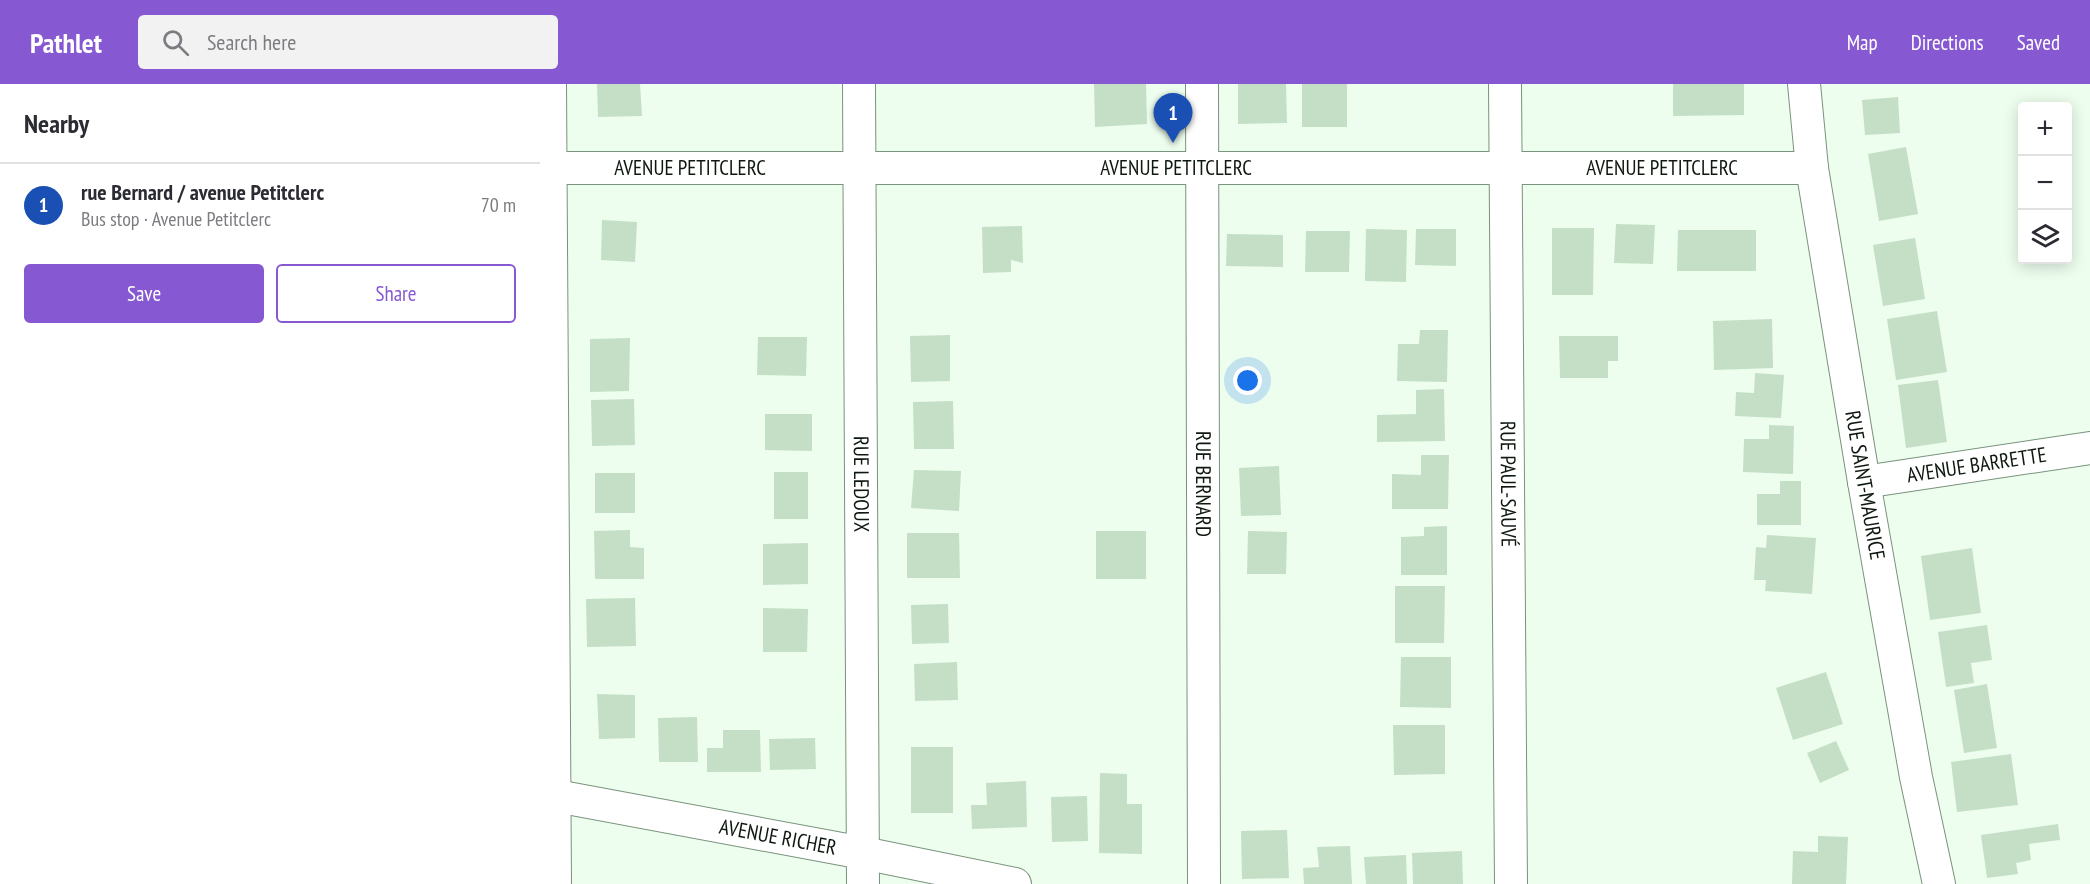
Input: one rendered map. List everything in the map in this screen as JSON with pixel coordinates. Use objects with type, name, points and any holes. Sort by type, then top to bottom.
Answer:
[{"type":"street","points":[[550,84],[545,168],[547,794],[555,884]]},
{"type":"street","name":"RUE LEDOUX","points":[[859,84],[863,884]]},
{"type":"street","name":"RUE BERNARD","points":[[1202,84],[1204,884]]},
{"type":"street","name":"RUE PAUL-SAUVÉ","points":[[1504,84],[1511,884]]},
{"type":"street","name":"RUE SAINT-MAURICE","points":[[1804,84],[1812,168],[1864,482],[1916,777],[1939,884]]},
{"type":"street","name":"AVENUE PETITCLERC","points":[[545,168],[1812,168]]},
{"type":"street","name":"AVENUE BARRETTE","points":[[1864,482],[2090,448]]},
{"type":"street","name":"AVENUE RICHER","points":[[547,794],[1015,884]]},
{"type":"building","points":[[597,84],[640,84],[642,116],[598,117]]},
{"type":"building","points":[[1094,84],[1146,84],[1147,124],[1095,127]]},
{"type":"building","points":[[1238,84],[1286,84],[1287,123],[1238,124]]},
{"type":"building","points":[[1302,84],[1347,84],[1347,127],[1302,127]]},
{"type":"building","points":[[1673,84],[1744,84],[1744,115],[1673,116]]},
{"type":"building","points":[[1898,97],[1900,133],[1865,135],[1862,100]]},
{"type":"building","points":[[1906,147],[1918,214],[1879,221],[1868,154]]},
{"type":"building","points":[[602,220],[637,222],[635,262],[601,260]]},
{"type":"building","points":[[1616,224],[1655,225],[1653,264],[1614,263]]},
{"type":"building","points":[[1022,226],[1023,263],[1011,260],[1011,272],[983,273],[982,227]]},
{"type":"building","points":[[1552,228],[1594,228],[1593,295],[1552,295]]},
{"type":"building","points":[[1366,229],[1407,230],[1406,282],[1365,281]]},
{"type":"building","points":[[1416,229],[1456,229],[1456,266],[1415,265]]},
{"type":"building","points":[[1678,230],[1756,230],[1756,271],[1677,271]]},
{"type":"building","points":[[1306,231],[1350,231],[1349,272],[1305,272]]},
{"type":"building","points":[[1227,234],[1283,235],[1283,267],[1226,266]]},
{"type":"building","points":[[1915,238],[1925,299],[1883,306],[1873,245]]},
{"type":"building","points":[[1937,311],[1947,372],[1896,380],[1887,319]]},
{"type":"building","points":[[1772,319],[1773,368],[1714,370],[1713,321]]},
{"type":"building","points":[[1420,330],[1448,330],[1447,382],[1397,381],[1398,344],[1419,344]]},
{"type":"building","points":[[950,335],[950,381],[911,382],[910,336]]},
{"type":"building","points":[[1559,336],[1618,336],[1618,361],[1608,361],[1608,378],[1560,378]]},
{"type":"building","points":[[758,337],[807,337],[806,376],[757,375]]},
{"type":"building","points":[[630,338],[629,391],[590,392],[590,339]]},
{"type":"building","points":[[1755,373],[1784,375],[1781,418],[1735,416],[1736,392],[1754,393]]},
{"type":"building","points":[[1938,380],[1947,442],[1906,448],[1898,385]]},
{"type":"building","points":[[1444,389],[1445,441],[1377,442],[1377,415],[1416,414],[1416,390]]},
{"type":"building","points":[[634,399],[635,445],[592,446],[591,400]]},
{"type":"building","points":[[953,401],[954,449],[914,449],[913,402]]},
{"type":"building","points":[[765,414],[812,414],[812,451],[765,450]]},
{"type":"building","points":[[1769,425],[1794,426],[1793,474],[1743,472],[1744,439],[1769,439]]},
{"type":"building","points":[[1421,455],[1449,455],[1448,509],[1392,509],[1392,474],[1421,475]]},
{"type":"building","points":[[1279,466],[1281,515],[1241,516],[1239,468]]},
{"type":"building","points":[[914,470],[961,471],[959,511],[911,508]]},
{"type":"building","points":[[774,472],[808,472],[808,519],[774,519]]},
{"type":"building","points":[[595,473],[635,473],[635,513],[595,513]]},
{"type":"building","points":[[1780,481],[1801,481],[1801,525],[1757,525],[1757,494],[1780,494]]},
{"type":"building","points":[[1447,526],[1447,575],[1401,575],[1401,537],[1424,536],[1424,527]]},
{"type":"building","points":[[630,530],[630,547],[644,548],[644,579],[595,579],[594,531]]},
{"type":"building","points":[[1096,531],[1146,531],[1146,579],[1096,579]]},
{"type":"building","points":[[1248,531],[1287,532],[1286,574],[1247,574]]},
{"type":"building","points":[[907,533],[959,533],[960,578],[907,578]]},
{"type":"building","points":[[1767,535],[1816,538],[1812,594],[1765,591],[1766,580],[1754,580],[1756,547],[1766,548]]},
{"type":"building","points":[[808,543],[808,584],[763,585],[763,544]]},
{"type":"building","points":[[1972,548],[1981,613],[1930,620],[1921,556]]},
{"type":"building","points":[[1395,586],[1445,586],[1444,643],[1395,643]]},
{"type":"building","points":[[635,598],[636,646],[587,647],[586,599]]},
{"type":"building","points":[[948,604],[949,643],[912,644],[911,605]]},
{"type":"building","points":[[763,608],[808,609],[807,652],[763,652]]},
{"type":"building","points":[[1987,625],[1992,660],[1971,663],[1974,683],[1946,687],[1938,632]]},
{"type":"building","points":[[1401,657],[1451,657],[1451,708],[1400,707]]},
{"type":"building","points":[[957,662],[958,700],[915,701],[914,664]]},
{"type":"building","points":[[1826,672],[1843,724],[1793,740],[1776,688]]},
{"type":"building","points":[[1987,684],[1997,748],[1964,753],[1954,690]]},
{"type":"building","points":[[597,694],[635,695],[635,738],[599,739]]},
{"type":"building","points":[[697,717],[698,762],[659,762],[658,718]]},
{"type":"building","points":[[1393,725],[1445,725],[1445,774],[1394,775]]},
{"type":"building","points":[[723,730],[760,730],[761,772],[707,772],[707,748],[723,748]]},
{"type":"building","points":[[815,738],[816,769],[770,770],[769,739]]},
{"type":"building","points":[[1836,741],[1849,770],[1820,783],[1807,753]]},
{"type":"building","points":[[911,747],[953,747],[953,813],[911,813]]},
{"type":"building","points":[[2011,754],[2018,805],[1957,812],[1951,762]]},
{"type":"building","points":[[1100,773],[1127,774],[1127,804],[1142,804],[1142,854],[1099,853]]},
{"type":"building","points":[[1026,781],[1027,827],[972,829],[971,805],[987,805],[986,783]]},
{"type":"building","points":[[1087,796],[1088,841],[1052,842],[1051,797]]},
{"type":"building","points":[[2058,824],[2060,840],[2029,844],[2031,860],[2016,863],[2018,874],[1987,878],[1981,835]]},
{"type":"building","points":[[1287,830],[1289,878],[1242,879],[1241,831]]},
{"type":"building","points":[[1818,836],[1848,837],[1846,884],[1792,884],[1793,851],[1818,852]]},
{"type":"building","points":[[1350,846],[1352,884],[1304,884],[1303,868],[1319,867],[1317,847]]},
{"type":"building","points":[[1462,851],[1463,884],[1413,884],[1412,853]]},
{"type":"building","points":[[1406,855],[1407,884],[1366,884],[1364,857]]},
{"type":"place","name":"rue Bernard / avenue Petitclerc","points":[[1173,143]]}]
